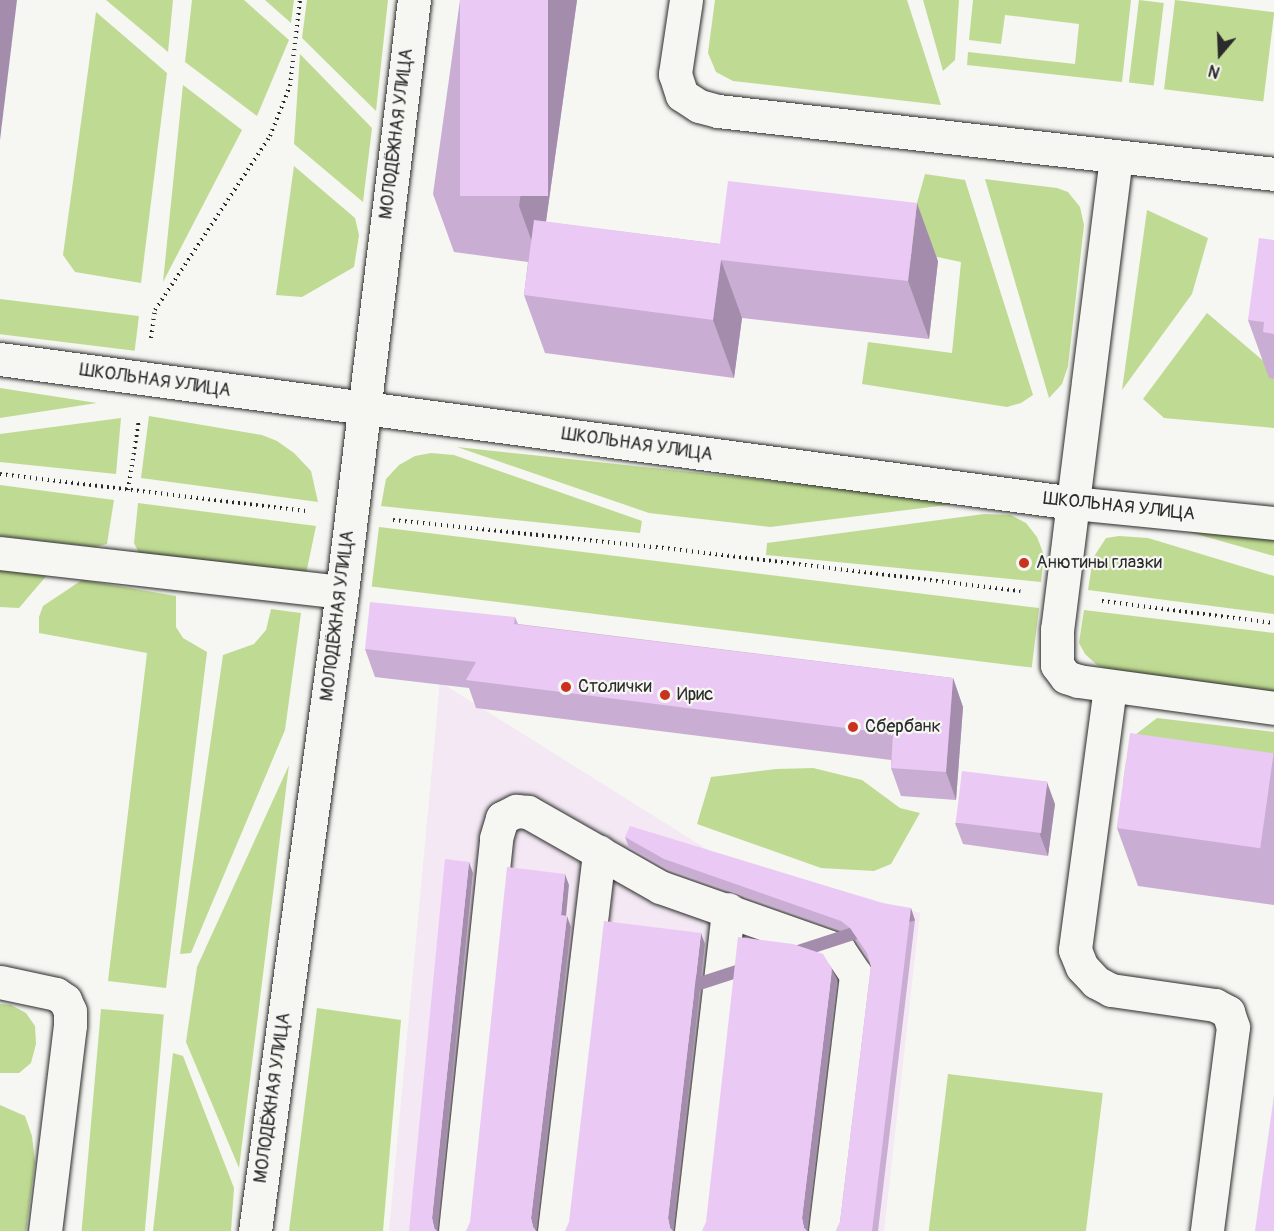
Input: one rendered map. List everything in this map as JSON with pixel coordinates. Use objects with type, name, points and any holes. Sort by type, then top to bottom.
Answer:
[{"type":"street","name":"МОЛОДЁЖНАЯ УЛИЦА","points":[[255,1231],[342,592],[362,409],[414,0]]},
{"type":"street","points":[[686,0],[675,74],[682,95],[699,106],[718,111],[1274,174]]},
{"type":"street","points":[[1116,157],[1061,596],[1058,665],[1066,676],[1110,687],[1274,708]]},
{"type":"street","name":"ШКОЛЬНАЯ УЛИЦА","points":[[0,360],[1073,503],[1274,523]]},
{"type":"street","points":[[0,553],[342,592]]},
{"type":"street","points":[[1110,687],[1075,950],[1082,967],[1096,982],[1111,990],[1215,1005],[1228,1012],[1233,1027],[1207,1231]]},
{"type":"street","points":[[454,1231],[496,838],[502,818],[516,811],[528,813],[660,887],[728,909],[839,950],[856,975],[825,1231]]},
{"type":"street","points":[[554,1231],[599,852]]},
{"type":"street","points":[[692,1231],[728,909]]},
{"type":"street","points":[[0,982],[56,994],[65,1000],[69,1011],[70,1025],[45,1231]]},
{"type":"path","points":[[128,490],[155,310],[270,136],[290,86],[300,0]]},
{"type":"path","points":[[0,474],[351,516],[656,547],[1274,623]]},
{"type":"shaded area","points":[[440,682],[716,855],[920,913],[884,1231],[389,1231]]},
{"type":"green space","points":[[106,0],[173,0],[168,52]]},
{"type":"green space","points":[[192,0],[244,0],[289,40],[257,116],[185,62]]},
{"type":"green space","points":[[265,0],[294,0],[291,23]]},
{"type":"green space","points":[[307,0],[388,0],[376,111],[302,38]]},
{"type":"green space","points":[[715,0],[907,0],[941,105],[733,81],[716,72],[708,53]]},
{"type":"green space","points":[[923,0],[959,0],[955,60],[943,71]]},
{"type":"green space","points":[[973,0],[1131,0],[1122,82],[967,65],[968,52],[1075,64],[1079,24],[1005,15],[1001,44],[969,40]]},
{"type":"green space","points":[[1139,0],[1164,3],[1154,85],[1129,82]]},
{"type":"green space","points":[[1175,0],[1274,12],[1263,102],[1164,89]]},
{"type":"green space","points":[[96,12],[167,73],[141,283],[75,272],[63,255]]},
{"type":"green space","points":[[300,54],[372,128],[363,202],[294,144]]},
{"type":"green space","points":[[183,85],[242,130],[163,282]]},
{"type":"green space","points":[[294,166],[355,218],[359,235],[354,267],[302,297],[276,295]]},
{"type":"green space","points":[[925,174],[965,180],[1033,395],[1021,403],[1007,407],[862,384],[868,342],[952,353],[961,262],[904,250]]},
{"type":"green space","points":[[985,179],[1057,188],[1068,192],[1080,207],[1084,225],[1068,366],[1062,384],[1049,398]]},
{"type":"green space","points":[[1147,210],[1208,238],[1192,294],[1122,390]]},
{"type":"green space","points":[[0,299],[139,316],[135,351],[0,334]]},
{"type":"green space","points":[[1207,313],[1274,370],[1274,428],[1164,418],[1143,399]]},
{"type":"green space","points":[[0,388],[97,403],[0,418]]},
{"type":"green space","points":[[149,416],[262,435],[277,441],[294,453],[311,471],[318,502],[141,478]]},
{"type":"green space","points":[[121,418],[116,474],[0,462],[0,434]]},
{"type":"green space","points":[[457,447],[971,502],[770,527],[649,513]]},
{"type":"green space","points":[[431,453],[454,455],[642,521],[640,533],[381,506],[386,479],[399,465],[415,456]]},
{"type":"green space","points":[[0,485],[114,500],[107,544],[95,547],[0,536]]},
{"type":"green space","points":[[138,503],[316,526],[306,574],[139,553],[134,543]]},
{"type":"green space","points":[[984,514],[1011,515],[1026,523],[1037,537],[1044,555],[1041,582],[766,555],[767,543]]},
{"type":"green space","points":[[1161,524],[1274,538],[1274,556]]},
{"type":"green space","points":[[379,527],[1039,608],[1032,668],[372,587]]},
{"type":"green space","points":[[1119,536],[1148,538],[1274,576],[1274,614],[1088,590],[1093,558],[1106,538]]},
{"type":"green space","points":[[0,568],[48,574],[19,608],[0,607]]},
{"type":"green space","points":[[82,580],[176,596],[176,627],[183,638],[207,652],[166,988],[108,981],[147,653],[39,633],[39,617],[43,606]]},
{"type":"green space","points":[[271,609],[301,613],[285,730],[191,953],[180,954],[223,655],[254,644],[266,630]]},
{"type":"green space","points":[[1084,610],[1274,633],[1274,692],[1117,672],[1097,665],[1085,654],[1079,643]]},
{"type":"green space","points":[[1157,718],[1274,732],[1274,802],[1123,782],[1126,761],[1135,735]]},
{"type":"green space","points":[[289,765],[239,1168],[186,1042],[197,967]]},
{"type":"green space","points":[[813,768],[862,780],[900,808],[920,813],[891,864],[874,871],[821,868],[697,824],[711,777],[776,769]]},
{"type":"green space","points":[[0,1004],[11,1005],[26,1013],[35,1026],[36,1044],[31,1063],[19,1073],[0,1073]]},
{"type":"green space","points":[[317,1008],[401,1020],[383,1231],[289,1231]]},
{"type":"green space","points":[[101,1009],[164,1014],[145,1231],[82,1231]]},
{"type":"green space","points":[[173,1053],[183,1056],[234,1188],[231,1231],[153,1231]]},
{"type":"green space","points":[[948,1074],[1103,1093],[1086,1231],[929,1231]]},
{"type":"green space","points":[[0,1105],[25,1116],[32,1136],[35,1162],[26,1231],[0,1231]]},
{"type":"building","points":[[460,0],[548,0],[548,196],[460,196]]},
{"type":"building","points":[[728,181],[917,203],[908,281],[721,260],[713,320],[524,295],[534,220],[720,244]]},
{"type":"building","points":[[1259,238],[1274,240],[1274,334],[1263,332],[1264,322],[1248,320]]},
{"type":"building","points":[[370,602],[515,617],[514,624],[953,678],[946,772],[891,768],[893,734],[466,680],[476,662],[365,649]]},
{"type":"building","points":[[1130,733],[1274,753],[1260,848],[1117,828]]},
{"type":"building","points":[[962,771],[1047,781],[1041,833],[956,823]]},
{"type":"building","points":[[630,826],[882,903],[911,908],[872,1231],[836,1231],[840,1222],[871,966],[867,953],[850,928],[841,921],[664,859],[625,837]]},
{"type":"building","points":[[445,859],[469,862],[432,1218],[437,1231],[409,1231]]},
{"type":"building","points":[[507,867],[565,874],[561,915],[567,916],[531,1218],[536,1231],[466,1231],[470,1222]]},
{"type":"building","points":[[604,921],[701,933],[668,1218],[673,1231],[565,1231],[569,1222]]},
{"type":"building","points":[[738,937],[793,944],[823,954],[832,969],[802,1218],[807,1231],[702,1231],[706,1222]]},
{"type":"building","points":[[1274,1095],[1274,1231],[1255,1231]]},
{"type":"place","name":"Анютины глазки","points":[[1024,563]]},
{"type":"place","name":"Столички","points":[[566,687]]},
{"type":"place","name":"Ирис","points":[[665,695]]},
{"type":"place","name":"Сбербанк","points":[[853,727]]}]
